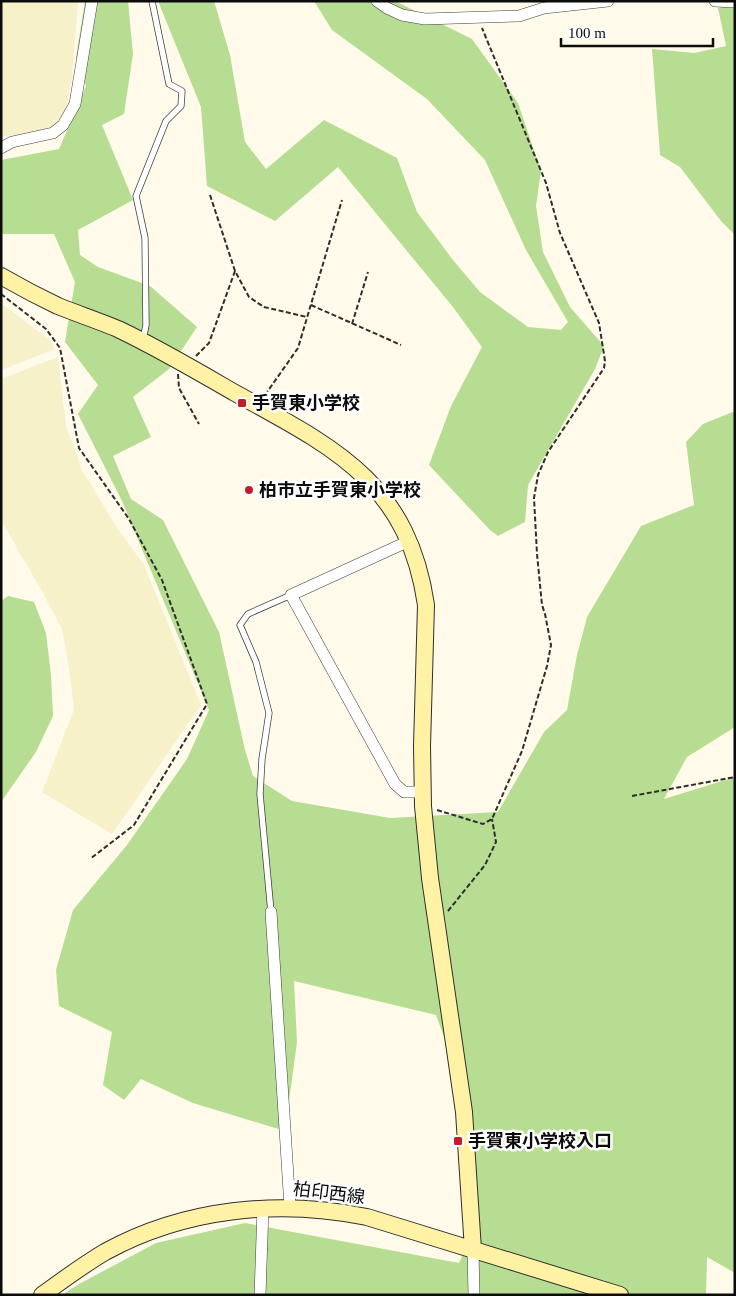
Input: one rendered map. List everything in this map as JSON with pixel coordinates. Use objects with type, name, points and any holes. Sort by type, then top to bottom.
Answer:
[{"type":"street","points":[[1,148],[12,142],[53,133],[64,125],[75,104],[92,1]]},
{"type":"street","points":[[378,1],[387,8],[402,15],[425,19],[518,16],[544,8],[608,1]]},
{"type":"street","points":[[715,1],[735,2]]},
{"type":"street","points":[[1,276],[51,302],[143,342],[312,436],[354,466],[371,483],[399,521],[409,541],[422,582],[426,605],[422,799],[430,878],[464,1112],[474,1295]]},
{"type":"street","points":[[409,541],[291,595],[395,784],[404,792],[422,799]]},
{"type":"street","points":[[271,912],[290,1207]]},
{"type":"street","name":"柏印西線","points":[[42,1295],[105,1252],[130,1240],[201,1217],[237,1210],[290,1207],[335,1210],[367,1216],[620,1295]]},
{"type":"street","points":[[260,1295],[263,1208]]},
{"type":"lane","points":[[143,342],[146,325],[145,238],[136,196],[166,121],[181,106],[182,91],[169,84],[152,1]]},
{"type":"lane","points":[[271,912],[260,794],[262,759],[269,713],[256,662],[240,625],[248,614],[291,595]]},
{"type":"path","points":[[437,925],[485,865],[496,842],[492,819],[522,751],[547,666],[550,645],[546,614],[542,605],[534,498],[538,475],[548,452],[604,368],[605,361],[599,323],[560,233],[546,183],[478,18]]},
{"type":"path","points":[[210,195],[236,271],[249,297],[264,306],[307,317]]},
{"type":"path","points":[[258,405],[298,348],[342,200]]},
{"type":"path","points":[[199,424],[179,388],[177,378],[184,364],[209,343],[236,271]]},
{"type":"path","points":[[352,324],[368,272]]},
{"type":"path","points":[[1,294],[46,329],[60,348],[79,448],[129,520],[162,580],[207,704],[134,825],[90,859]]},
{"type":"path","points":[[311,305],[401,345]]},
{"type":"path","points":[[632,796],[735,777]]},
{"type":"path","points":[[422,799],[483,824],[492,819]]},
{"type":"shaded area","points":[[1,1],[78,1],[72,78],[65,114],[47,130],[1,137]]},
{"type":"shaded area","points":[[1,303],[51,341],[55,349],[1,370]]},
{"type":"shaded area","points":[[58,357],[66,426],[82,470],[117,528],[144,565],[201,705],[112,834],[42,792],[74,710],[70,675],[62,629],[1,520],[1,379]]},
{"type":"green space","points":[[85,1],[128,1],[133,54],[124,114],[102,125],[133,200],[78,230],[80,255],[98,267],[150,286],[197,327],[169,369],[133,397],[151,437],[113,456],[131,499],[163,520],[219,632],[245,750],[253,776],[292,801],[390,818],[498,812],[544,732],[567,710],[577,655],[587,617],[641,526],[694,505],[686,442],[703,424],[735,411],[735,727],[687,757],[664,799],[735,777],[735,1273],[707,1257],[706,1295],[62,1295],[156,1243],[245,1223],[459,1263],[476,1225],[476,1168],[462,1086],[436,1015],[294,981],[297,1042],[285,1131],[193,1103],[141,1079],[124,1100],[103,1085],[112,1032],[59,1006],[56,970],[73,910],[127,845],[187,759],[209,710],[122,501],[78,414],[98,385],[65,342],[75,282],[54,234],[1,234],[1,160],[59,149],[86,86],[76,57]]},
{"type":"green space","points":[[158,1],[214,1],[230,55],[245,142],[266,169],[324,120],[397,158],[417,212],[480,292],[528,327],[561,330],[568,322],[526,250],[485,160],[427,99],[332,30],[314,1],[395,1],[472,39],[518,103],[541,171],[536,206],[543,252],[570,307],[604,346],[595,369],[528,485],[525,522],[498,536],[490,530],[429,465],[451,406],[482,347],[453,307],[338,167],[275,221],[207,186],[201,107]]},
{"type":"green space","points":[[735,4],[735,235],[721,221],[680,167],[660,155],[652,49],[694,53],[726,46],[718,8]]},
{"type":"green space","points":[[8,596],[34,602],[46,633],[53,716],[36,752],[1,802],[1,601]]},
{"type":"place","name":"手賀東小学校","points":[[242,403]]},
{"type":"place","name":"柏市立手賀東小学校","points":[[249,490]]},
{"type":"place","name":"手賀東小学校入口","points":[[458,1141]]}]
